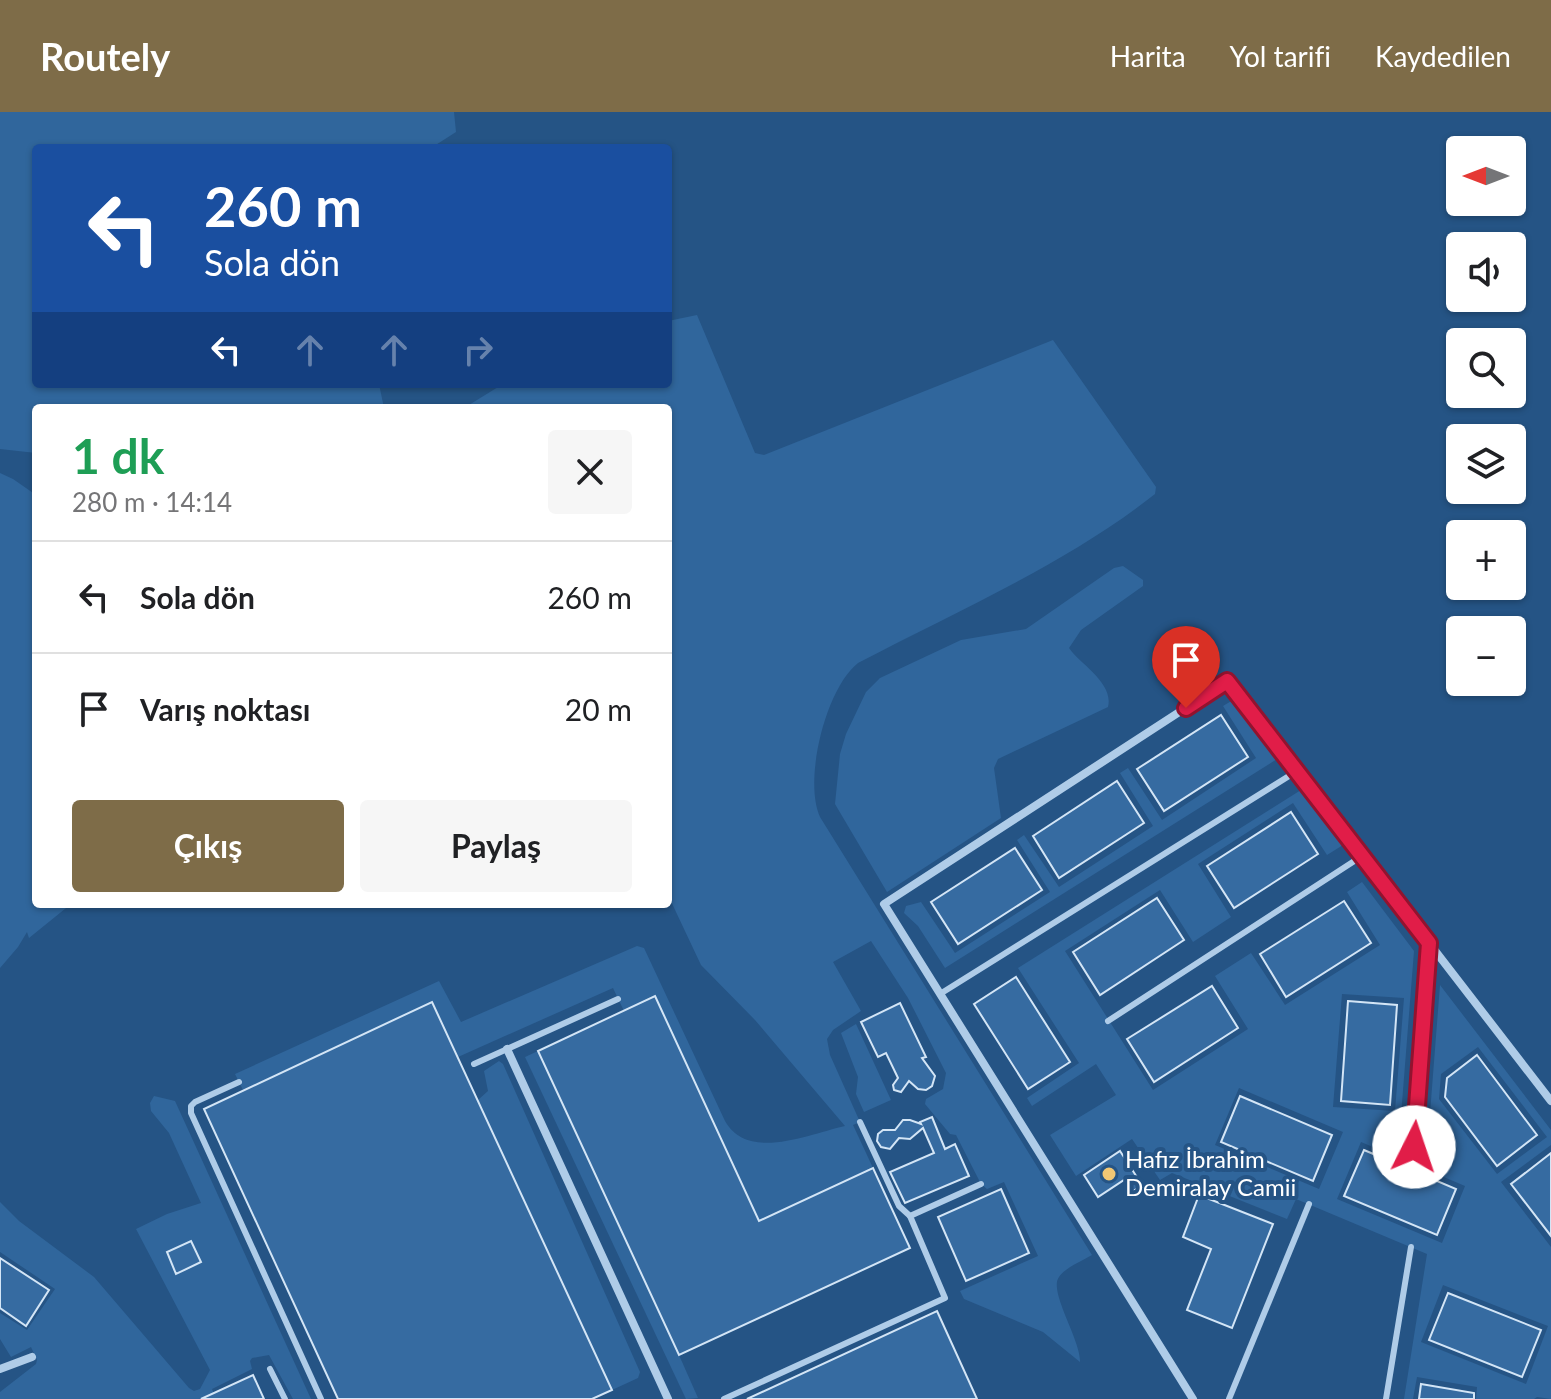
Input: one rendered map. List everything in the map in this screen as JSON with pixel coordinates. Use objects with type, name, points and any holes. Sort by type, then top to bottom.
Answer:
[{"type":"street","points":[[1193,1399],[884,904],[1227,681],[1551,1101]]},
{"type":"street","points":[[507,1049],[668,1399]]},
{"type":"street","points":[[0,1369],[32,1357]]},
{"type":"lane","points":[[940,994],[1297,771]]},
{"type":"lane","points":[[1108,1021],[1362,856]]},
{"type":"lane","points":[[1414,1147],[1429,943]]},
{"type":"lane","points":[[474,1064],[618,999]]},
{"type":"lane","points":[[239,1082],[195,1102],[191,1113],[321,1399]]},
{"type":"lane","points":[[724,1399],[945,1298],[910,1216],[899,1206],[860,1122]]},
{"type":"lane","points":[[910,1216],[981,1184]]},
{"type":"lane","points":[[1229,1399],[1309,1204]]},
{"type":"lane","points":[[1386,1399],[1411,1247]]},
{"type":"lane","points":[[270,1369],[285,1399]]},
{"type":"shaded area","points":[[0,112],[454,112],[456,132],[437,144],[32,144],[32,388],[380,388],[383,404],[32,404],[32,453],[0,449]]},
{"type":"shaded area","points":[[697,315],[755,453],[764,455],[1053,340],[1156,487],[1155,494],[1121,519],[1049,564],[858,663],[846,675],[827,713],[814,781],[820,817],[1092,1255],[1066,1270],[1057,1284],[1080,1362],[1043,1332],[964,1299],[960,1291],[1038,1256],[1004,1182],[987,1189],[981,1184],[956,1135],[950,1134],[925,1104],[926,1099],[943,1089],[946,1073],[908,998],[871,941],[833,962],[861,1011],[833,1030],[827,1039],[830,1055],[860,1122],[853,1125],[873,1168],[759,1221],[655,997],[624,1011],[613,988],[458,1057],[432,1002],[243,1090],[235,1074],[439,981],[461,1022],[637,946],[644,948],[725,1121],[735,1133],[748,1140],[780,1142],[845,1126],[755,1020],[701,965],[672,903],[672,404],[470,404],[496,388],[672,388],[672,320]]},
{"type":"shaded area","points":[[0,473],[32,492],[32,908],[66,908],[29,938],[27,932],[0,968]]},
{"type":"shaded area","points":[[1123,566],[1143,580],[1143,586],[1081,630],[1069,648],[1101,682],[1109,698],[1108,707],[998,759],[994,768],[1001,818],[887,892],[835,804],[840,754],[866,692],[880,678],[961,640],[1026,629],[1114,568]]},
{"type":"shaded area","points":[[1233,700],[1277,759],[945,968],[918,926],[904,913],[906,906],[921,902],[955,953],[1050,892],[1017,840],[1024,835],[1059,887],[1153,826],[1120,773],[1128,768],[1162,820],[1256,758],[1223,706]]},
{"type":"shaded area","points":[[1301,790],[1343,845],[1327,855],[1293,803],[1198,864],[1231,917],[1193,942],[1160,890],[1065,951],[1153,1090],[1248,1029],[1215,976],[1251,953],[1285,1005],[1380,945],[1347,892],[1362,882],[1414,951],[1399,1141],[1427,1152],[1440,985],[1551,1130],[1551,1145],[1501,1182],[1551,1247],[1551,1399],[1476,1399],[1477,1387],[1417,1377],[1413,1399],[1404,1399],[1427,1254],[1296,1199],[1287,1219],[1172,1173],[1160,1180],[1132,1139],[1076,1176],[1050,1135],[1116,1095],[1096,1064],[1032,1106],[1027,1098],[1079,1063],[1018,968]],"holes":[[[1342,994],[1404,998],[1395,1111],[1333,1107]],[[1478,1047],[1547,1137],[1497,1174],[1439,1099],[1441,1074]],[[1239,1088],[1343,1132],[1319,1189],[1215,1145]],[[1361,1142],[1465,1186],[1442,1243],[1337,1199]],[[1443,1285],[1548,1326],[1526,1384],[1421,1342]]]},
{"type":"shaded area","points":[[856,1024],[891,1100],[864,1112],[856,1094],[858,1077],[841,1033]]},
{"type":"shaded area","points":[[538,1051],[698,1398],[686,1399],[525,1057]]},
{"type":"shaded area","points":[[499,1061],[503,1064],[640,1372],[638,1378],[612,1390],[356,1399],[570,1299],[478,1100],[488,1091],[484,1071]]},
{"type":"shaded area","points":[[154,1096],[175,1101],[311,1399],[293,1399],[269,1355],[252,1358],[252,1369],[212,1389],[216,1399],[0,1399],[0,1392],[37,1360],[31,1347],[11,1357],[0,1339],[0,1313],[27,1330],[55,1289],[0,1252],[0,1202],[19,1221],[94,1277],[189,1388],[194,1391],[200,1389],[210,1370],[136,1229],[167,1214],[201,1203],[169,1133],[151,1111],[150,1103]]},
{"type":"building","points":[[1221,715],[1248,757],[1164,811],[1137,769]]},
{"type":"building","points":[[1117,781],[1144,823],[1059,878],[1033,836]]},
{"type":"building","points":[[1291,812],[1318,854],[1234,908],[1207,866]]},
{"type":"building","points":[[1015,848],[1042,890],[958,944],[931,902]]},
{"type":"building","points":[[1157,898],[1184,940],[1100,995],[1073,952]]},
{"type":"building","points":[[1344,901],[1371,943],[1286,997],[1260,954]]},
{"type":"building","points":[[1016,977],[1070,1062],[1028,1089],[974,1004]]},
{"type":"building","points":[[1212,986],[1238,1028],[1154,1082],[1127,1039]]},
{"type":"building","points":[[655,996],[759,1221],[873,1168],[910,1248],[679,1355],[538,1051]]},
{"type":"building","points":[[1348,1001],[1397,1005],[1390,1105],[1341,1101]]},
{"type":"building","points":[[432,1002],[612,1390],[592,1399],[338,1399],[204,1109]]},
{"type":"building","points":[[900,1003],[926,1057],[922,1058],[935,1076],[932,1086],[926,1090],[918,1089],[909,1081],[901,1092],[894,1090],[893,1085],[898,1078],[886,1053],[878,1057],[861,1022]]},
{"type":"building","points":[[1477,1055],[1537,1135],[1497,1166],[1445,1097],[1447,1078]]},
{"type":"building","points":[[1240,1096],[1332,1135],[1313,1181],[1221,1142]]},
{"type":"building","points":[[932,1117],[945,1149],[955,1144],[969,1176],[905,1203],[890,1172],[934,1153],[923,1128],[910,1139],[899,1138],[890,1149],[881,1147],[877,1141],[878,1134],[883,1130],[895,1130],[903,1120],[921,1124]]},
{"type":"building","points":[[1364,1150],[1456,1189],[1437,1235],[1344,1196]]},
{"type":"building","name":"Hafız İbrahim Demiralay Camii","points":[[1120,1151],[1142,1185],[1132,1192],[1124,1180],[1098,1197],[1084,1175]]},
{"type":"building","points":[[1551,1153],[1551,1236],[1511,1184]]},
{"type":"building","points":[[1001,1189],[1029,1253],[966,1281],[938,1217]]},
{"type":"building","points":[[1199,1195],[1273,1224],[1232,1328],[1187,1310],[1211,1249],[1183,1237]]},
{"type":"building","points":[[191,1241],[201,1262],[176,1274],[167,1252]]},
{"type":"building","points":[[0,1258],[49,1290],[26,1326],[0,1308]]},
{"type":"building","points":[[1448,1293],[1541,1330],[1522,1377],[1429,1340]]},
{"type":"building","points":[[937,1311],[977,1399],[747,1399]]},
{"type":"building","points":[[253,1375],[264,1399],[201,1399]]},
{"type":"building","points":[[1421,1384],[1474,1393],[1474,1399],[1419,1399]]},
{"type":"place","name":"Hafız İbrahim Demiralay Camii","points":[[1109,1174]]},
{"type":"route","points":[[1186,708],[1227,681],[1429,943],[1414,1147]]}]
